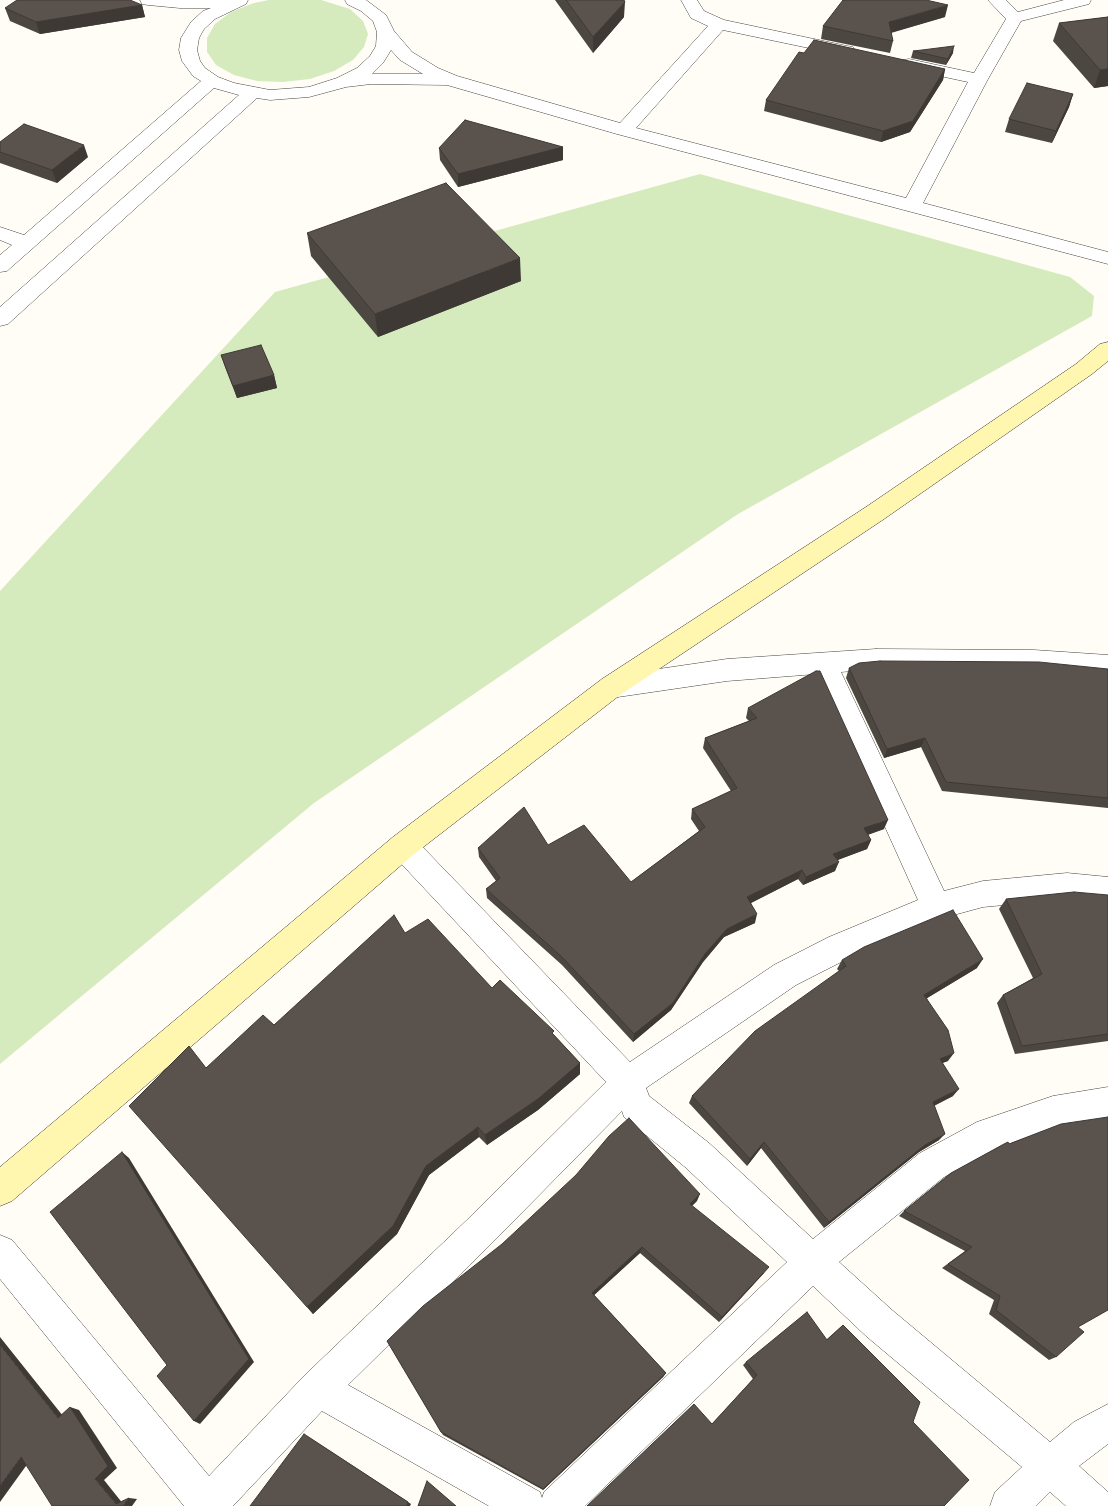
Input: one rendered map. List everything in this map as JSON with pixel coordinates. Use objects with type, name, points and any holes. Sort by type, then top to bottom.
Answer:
[{"type":"main road","points":[[0,1189],[403,846],[611,687],[1096,365],[1108,349]]},
{"type":"street","points":[[141,2],[208,4],[233,0]]},
{"type":"street","points":[[180,28],[197,26],[210,15],[240,0]]},
{"type":"street","points":[[689,0],[697,14],[719,24],[864,55]]},
{"type":"street","points":[[996,0],[1014,18]]},
{"type":"street","points":[[912,205],[979,79],[1014,18],[1083,0]]},
{"type":"street","points":[[141,2],[180,28],[191,61],[200,72],[212,81],[230,88],[252,93],[270,95],[309,92],[343,82],[363,72],[377,59],[385,46],[386,32]]},
{"type":"street","points":[[361,2],[380,19],[386,32],[406,56],[432,72],[450,80],[624,130],[1108,258]]},
{"type":"street","points":[[624,130],[664,87],[690,54],[719,24]]},
{"type":"street","points":[[892,61],[979,79]]},
{"type":"street","points":[[343,82],[371,79],[450,80]]},
{"type":"street","points":[[0,266],[212,81]]},
{"type":"street","points":[[0,319],[252,93]]},
{"type":"street","points":[[0,233],[26,243]]},
{"type":"street","points":[[1070,247],[1108,252]]},
{"type":"street","points":[[611,687],[727,670],[876,659],[1034,660],[1108,666]]},
{"type":"street","points":[[824,663],[936,906]]},
{"type":"street","points":[[403,846],[628,1082],[636,1106],[697,1155],[927,1365],[1050,1466],[1094,1506]]},
{"type":"street","points":[[0,1252],[207,1505],[318,1388],[480,1231],[628,1082],[786,975],[840,946],[936,906],[983,894],[1067,886],[1108,890]]},
{"type":"street","points":[[558,1506],[812,1262],[932,1165],[989,1134],[1053,1112],[1108,1103]]},
{"type":"street","points":[[318,1388],[526,1506]]},
{"type":"street","points":[[1009,1506],[1050,1466],[1087,1435],[1108,1423]]},
{"type":"green space","points":[[269,0],[321,0],[350,9],[363,21],[368,34],[364,47],[353,60],[334,71],[310,79],[283,82],[257,81],[234,75],[216,65],[207,52],[207,38],[215,24],[231,12],[254,3]]},
{"type":"green space","points":[[700,174],[1070,277],[1094,296],[1092,316],[738,514],[314,803],[0,1064],[0,591],[275,292]]},
{"type":"building","points":[[17,0],[130,0],[142,5],[36,22],[5,8]]},
{"type":"building","points":[[566,0],[624,0],[625,2],[593,37]]},
{"type":"building","points":[[843,0],[926,0],[948,5],[889,22],[893,41],[823,26]]},
{"type":"building","points":[[1108,17],[1108,69],[1100,70],[1059,23]]},
{"type":"building","points":[[814,40],[945,69],[913,121],[883,131],[766,100],[799,52],[804,53]]},
{"type":"building","points":[[954,46],[948,59],[913,51],[922,50]]},
{"type":"building","points":[[1027,83],[1073,94],[1056,131],[1009,119]]},
{"type":"building","points":[[465,120],[563,147],[458,174],[439,148]]},
{"type":"building","points":[[24,124],[84,145],[52,170],[0,152],[0,142]]},
{"type":"building","points":[[446,183],[520,258],[375,314],[307,233]]},
{"type":"building","points":[[261,345],[274,375],[233,386],[221,355]]},
{"type":"building","points":[[880,661],[1039,662],[1108,669],[1108,798],[946,782],[925,738],[887,749],[849,668],[859,663]]},
{"type":"building","points":[[816,671],[820,671],[888,820],[864,828],[871,840],[833,854],[839,862],[806,877],[802,870],[747,897],[757,914],[727,929],[705,954],[673,1003],[634,1034],[562,957],[486,889],[500,878],[478,848],[524,807],[548,845],[584,825],[631,882],[705,827],[692,809],[737,788],[705,738],[757,718],[748,708]]},
{"type":"building","points":[[1074,892],[1108,895],[1108,1034],[1022,1046],[1003,995],[1042,974],[1006,899]]},
{"type":"building","points":[[953,910],[983,959],[924,995],[948,1030],[954,1053],[940,1059],[959,1089],[933,1102],[945,1134],[925,1145],[829,1222],[764,1142],[750,1159],[692,1096],[755,1031],[846,966],[842,960],[864,947]]},
{"type":"building","points":[[394,915],[405,933],[428,919],[492,988],[500,980],[554,1031],[552,1033],[580,1063],[538,1099],[485,1135],[478,1127],[426,1166],[393,1226],[307,1307],[129,1106],[189,1046],[206,1068],[263,1015],[274,1025]]},
{"type":"building","points":[[1108,1117],[1108,1310],[1078,1327],[1084,1332],[1056,1357],[996,1310],[1000,1296],[948,1264],[972,1247],[904,1211],[951,1173],[1008,1142],[1009,1144],[1061,1124]]},
{"type":"building","points":[[629,1118],[700,1194],[690,1204],[769,1267],[722,1317],[642,1247],[592,1293],[666,1373],[543,1489],[441,1432],[387,1341],[423,1306],[502,1244],[576,1175],[609,1136]]},
{"type":"building","points":[[122,1152],[249,1359],[194,1421],[157,1376],[167,1365],[50,1212]]},
{"type":"building","points":[[807,1312],[827,1340],[843,1325],[920,1402],[913,1422],[969,1480],[944,1506],[587,1506],[694,1404],[712,1424],[757,1375],[746,1362]]},
{"type":"building","points":[[0,1345],[58,1418],[70,1407],[108,1466],[95,1479],[116,1504],[129,1498],[123,1506],[52,1506],[21,1457],[0,1486]]},
{"type":"building","points":[[304,1434],[408,1502],[407,1506],[250,1506]]},
{"type":"building","points":[[427,1481],[456,1506],[418,1506]]}]
